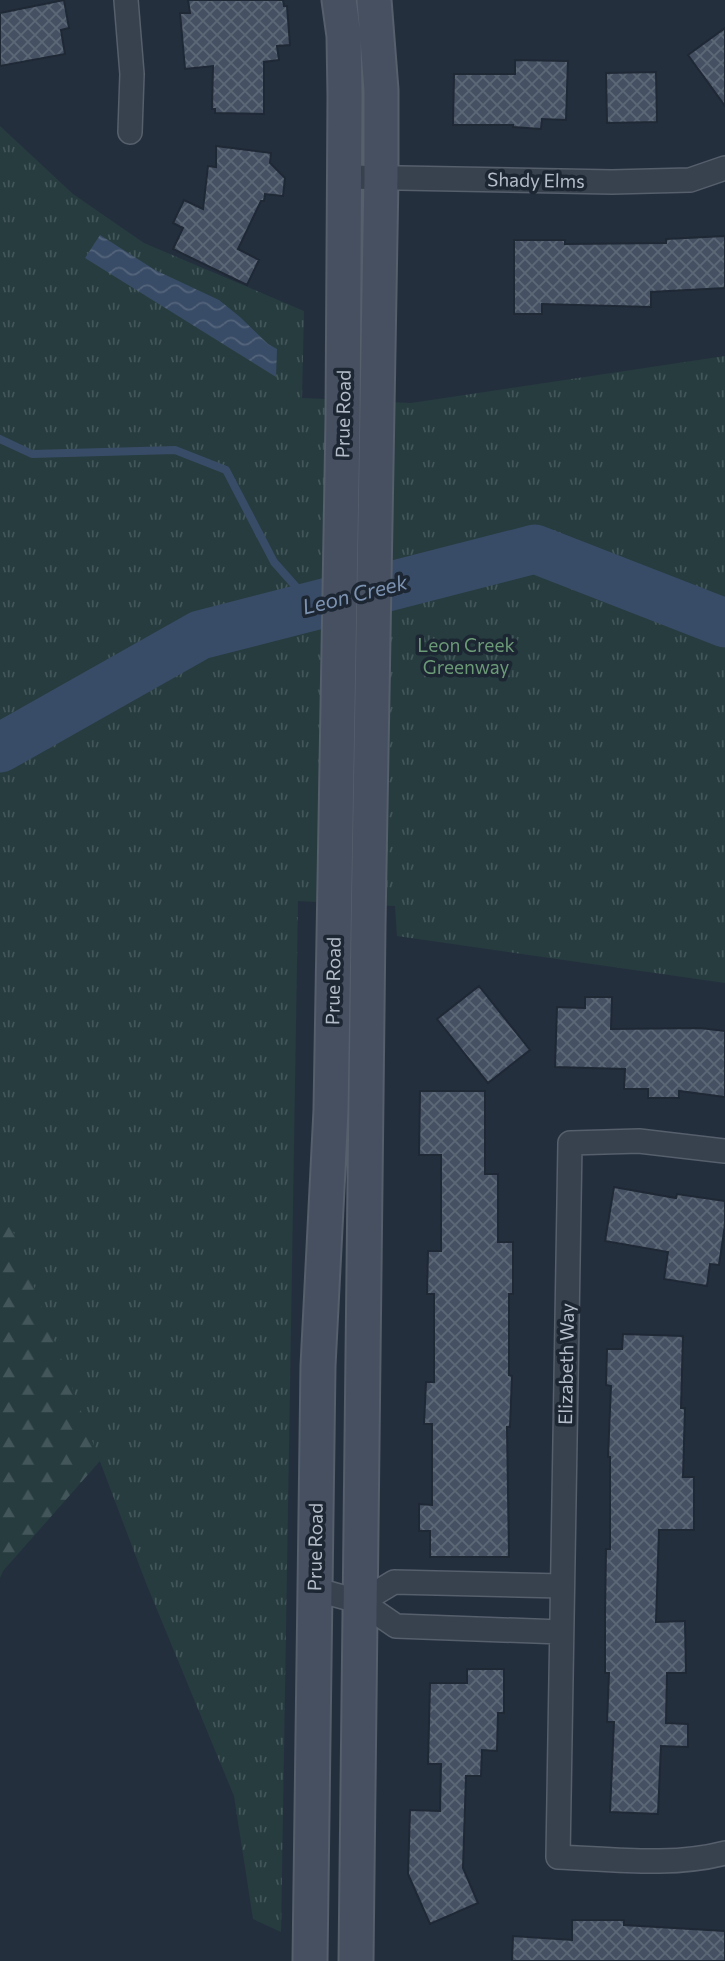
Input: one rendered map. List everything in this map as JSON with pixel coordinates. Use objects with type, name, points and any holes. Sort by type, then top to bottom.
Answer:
[{"type":"main road","name":"Prue Road","points":[[310,1961],[318,1366],[331,1110],[343,420],[344,36],[340,0]]},
{"type":"main road","name":"Prue Road","points":[[356,1961],[368,925],[381,177],[381,90],[374,0]]},
{"type":"street","points":[[126,0],[132,74],[130,132]]},
{"type":"street","name":"Shady Elms","points":[[345,177],[612,182],[690,180],[725,168]]},
{"type":"street","name":"Elizabeth Way","points":[[725,1152],[639,1141],[570,1143],[558,1857],[643,1861],[710,1857],[725,1853]]},
{"type":"street","points":[[361,1602],[394,1582],[562,1586]]},
{"type":"street","points":[[314,1590],[361,1602],[396,1626],[561,1632]]},
{"type":"green space","name":"Leon Creek Greenway","points":[[0,126],[73,194],[144,243],[304,311],[302,398],[411,403],[725,356],[725,983],[397,936],[395,906],[298,901],[281,1932],[253,1919],[234,1796],[146,1583],[0,1197]]},
{"type":"green space","points":[[0,1140],[100,1461],[3,1571],[0,1578]]},
{"type":"water","points":[[100,235],[155,270],[219,300],[277,349],[276,377],[85,258]]},
{"type":"building","points":[[64,0],[69,28],[61,30],[65,54],[0,66],[0,13]]},
{"type":"building","points":[[188,0],[283,0],[284,6],[287,6],[290,45],[277,46],[279,60],[264,62],[264,114],[215,113],[215,109],[212,109],[213,66],[185,69],[180,13],[190,13]]},
{"type":"building","points":[[725,28],[725,106],[688,55]]},
{"type":"building","points":[[515,60],[568,61],[566,120],[542,119],[541,129],[513,125],[453,125],[454,74],[515,74]]},
{"type":"building","points":[[656,72],[657,122],[607,123],[606,73]]},
{"type":"building","points":[[216,146],[271,153],[270,163],[285,178],[283,196],[265,194],[264,201],[261,201],[238,249],[259,260],[247,285],[173,249],[183,228],[173,223],[184,200],[203,209],[208,166],[216,167]]},
{"type":"building","points":[[725,236],[725,288],[651,292],[651,307],[542,304],[542,314],[514,314],[514,240],[565,240],[565,244],[666,243],[666,239]]},
{"type":"building","points":[[479,986],[530,1050],[488,1083],[437,1019]]},
{"type":"building","points":[[585,997],[612,997],[611,1029],[700,1028],[725,1031],[725,1097],[679,1091],[679,1098],[648,1098],[648,1089],[624,1089],[625,1069],[555,1067],[557,1007],[585,1008]]},
{"type":"building","points":[[420,1091],[485,1091],[485,1174],[498,1174],[498,1242],[513,1242],[513,1294],[509,1294],[509,1375],[512,1376],[510,1427],[507,1427],[509,1557],[430,1557],[430,1531],[419,1531],[419,1504],[432,1505],[432,1424],[424,1424],[426,1382],[434,1382],[434,1294],[427,1294],[428,1251],[441,1251],[441,1155],[419,1155]]},
{"type":"building","points":[[614,1187],[676,1198],[677,1194],[725,1201],[725,1225],[719,1265],[710,1264],[707,1286],[664,1279],[668,1252],[605,1241]]},
{"type":"building","points":[[623,1334],[683,1336],[683,1477],[694,1477],[694,1530],[659,1530],[656,1622],[685,1621],[686,1673],[667,1673],[666,1723],[688,1724],[688,1747],[661,1746],[658,1814],[610,1812],[614,1722],[607,1722],[609,1673],[605,1673],[605,1617],[606,1549],[610,1549],[608,1457],[611,1386],[606,1385],[607,1349],[622,1349]]},
{"type":"building","points":[[467,1669],[504,1669],[504,1713],[498,1713],[497,1751],[482,1750],[481,1776],[466,1776],[463,1868],[478,1903],[430,1924],[408,1874],[410,1810],[440,1811],[441,1764],[428,1764],[430,1683],[467,1683]]},
{"type":"building","points":[[572,1920],[624,1920],[624,1925],[725,1931],[725,1961],[512,1961],[513,1936],[572,1940]]},
{"type":"waterway","points":[[0,439],[32,454],[175,450],[226,470],[274,562],[313,606]]},
{"type":"waterway","name":"Leon Creek","points":[[0,748],[200,635],[535,549],[725,623]]}]
